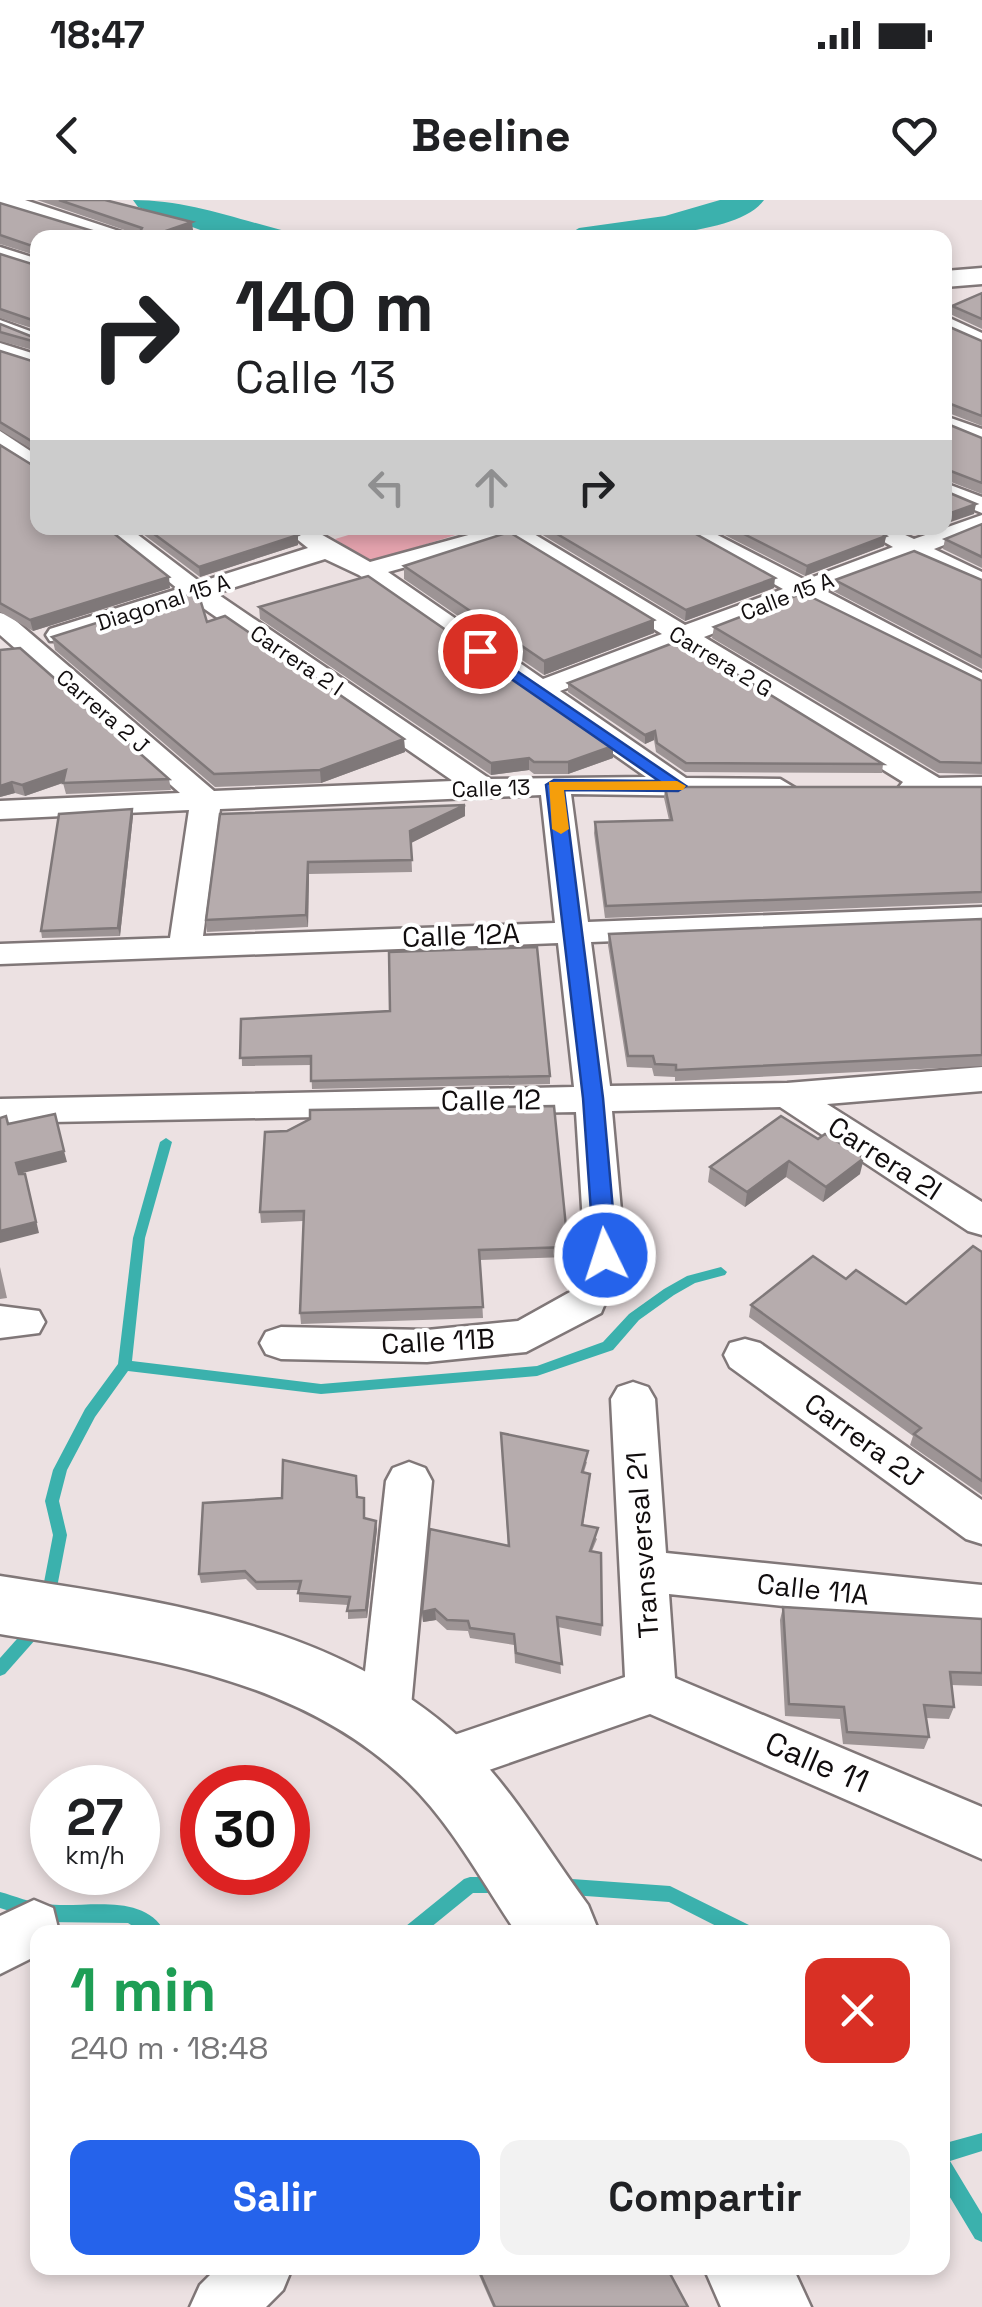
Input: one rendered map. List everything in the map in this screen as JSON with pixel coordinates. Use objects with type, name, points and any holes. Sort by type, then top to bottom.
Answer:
[{"type":"main road","points":[[1,201],[101,230]]},
{"type":"main road","points":[[952,278],[982,276]]},
{"type":"main road","points":[[0,1606],[122,1625],[264,1656],[385,1717],[438,1764],[556,1925]]},
{"type":"main road","points":[[751,2275],[767,2307]]},
{"type":"street","points":[[0,252],[30,262]]},
{"type":"street","points":[[0,324],[30,335]]},
{"type":"street","points":[[952,326],[982,341]]},
{"type":"street","points":[[0,349],[30,359]]},
{"type":"street","points":[[952,418],[982,412]]},
{"type":"street","points":[[952,422],[982,437]]},
{"type":"street","points":[[0,438],[30,461]]},
{"type":"street","points":[[952,493],[982,506]]},
{"type":"street","name":"Calle 15 A","points":[[952,533],[982,522]]},
{"type":"street","name":"Carrera 2 I","points":[[123,535],[196,591],[484,788]]},
{"type":"street","points":[[305,535],[368,570],[536,691],[678,786]]},
{"type":"street","points":[[368,570],[493,535]]},
{"type":"street","name":"Carrera 2 G","points":[[523,535],[680,636],[934,788]]},
{"type":"street","points":[[700,535],[982,684]]},
{"type":"street","points":[[887,535],[982,582]]},
{"type":"street","name":"Calle 15 A","points":[[536,691],[946,535]]},
{"type":"street","name":"Diagonal 15 A","points":[[13,650],[327,550]]},
{"type":"street","name":"Carrera 2 J","points":[[0,622],[13,650],[206,800]]},
{"type":"street","points":[[554,785],[593,1098]]},
{"type":"street","name":"Calle 13","points":[[0,810],[554,785],[801,788]]},
{"type":"street","points":[[877,788],[982,786]]},
{"type":"street","points":[[185,946],[206,800]]},
{"type":"street","name":"Calle 12A","points":[[0,954],[982,918]]},
{"type":"street","name":"Calle 12","points":[[0,1111],[787,1095],[982,1078]]},
{"type":"street","name":"Carrera 2I","points":[[787,1095],[982,1221]]},
{"type":"street","name":"Calle 11B","points":[[281,1343],[427,1346],[526,1336],[586,1302],[605,1255],[593,1098]]},
{"type":"street","name":"Carrera 2J","points":[[746,1355],[982,1525]]},
{"type":"street","name":"Transversal 21","points":[[633,1399],[651,1691]]},
{"type":"street","points":[[385,1717],[409,1481]]},
{"type":"street","name":"Calle 11A","points":[[644,1572],[982,1606]]},
{"type":"street","points":[[438,1764],[651,1691]]},
{"type":"street","name":"Calle 11","points":[[651,1691],[982,1833]]},
{"type":"street","points":[[222,2307],[253,2275]]},
{"type":"shaded area","points":[[348,535],[456,535],[369,562],[335,539]]},
{"type":"building","points":[[59,200],[105,200],[192,222],[169,230],[142,228]]},
{"type":"building","points":[[0,203],[89,230],[30,230],[30,245],[0,235]]},
{"type":"building","points":[[0,254],[30,263],[30,319],[0,309]]},
{"type":"building","points":[[982,293],[982,319],[952,306]]},
{"type":"building","points":[[0,324],[30,336],[30,340],[0,332]]},
{"type":"building","points":[[952,328],[982,341],[982,416],[952,405]]},
{"type":"building","points":[[0,351],[30,360],[30,440],[0,422]]},
{"type":"building","points":[[952,426],[982,438],[982,483],[952,472]]},
{"type":"building","points":[[0,445],[30,464],[30,535],[116,535],[169,577],[30,620],[0,603]]},
{"type":"building","points":[[952,494],[976,504],[952,513]]},
{"type":"building","points":[[982,524],[982,557],[945,539]]},
{"type":"building","points":[[156,535],[298,535],[199,567]]},
{"type":"building","points":[[500,535],[514,535],[654,620],[544,661],[404,566]]},
{"type":"building","points":[[559,535],[698,535],[775,578],[686,610]]},
{"type":"building","points":[[746,535],[886,536],[807,566]]},
{"type":"building","points":[[914,551],[982,580],[982,657],[835,580]]},
{"type":"building","points":[[368,576],[613,746],[568,762],[534,762],[529,758],[491,763],[259,607]]},
{"type":"building","points":[[191,593],[200,599],[207,622],[225,616],[404,739],[320,770],[214,774],[52,637]]},
{"type":"building","points":[[803,593],[982,681],[982,763],[940,762],[714,627]]},
{"type":"building","points":[[681,640],[883,764],[686,763],[657,743],[655,731],[645,735],[568,683]]},
{"type":"building","points":[[20,648],[169,779],[63,783],[66,770],[22,785],[12,782],[0,786],[0,650]]},
{"type":"building","points":[[665,787],[982,787],[982,892],[606,906],[595,822],[672,820]]},
{"type":"building","points":[[465,805],[410,831],[412,860],[308,862],[306,915],[206,920],[220,814]]},
{"type":"building","points":[[132,809],[118,928],[41,931],[59,814]]},
{"type":"building","points":[[982,919],[982,1055],[676,1070],[676,1065],[655,1064],[653,1056],[628,1056],[609,934]]},
{"type":"building","points":[[537,947],[550,1076],[311,1081],[311,1056],[240,1058],[241,1019],[390,1011],[389,952]]},
{"type":"building","points":[[554,1106],[568,1247],[479,1250],[483,1307],[300,1313],[304,1211],[260,1212],[265,1132],[287,1131],[310,1119],[310,1110]]},
{"type":"building","points":[[55,1114],[64,1151],[16,1163],[19,1174],[25,1174],[36,1222],[0,1231],[0,1118],[6,1116],[8,1124]]},
{"type":"building","points":[[781,1116],[818,1139],[825,1134],[864,1158],[826,1187],[789,1161],[747,1192],[710,1167]]},
{"type":"building","points":[[973,1246],[982,1252],[982,1481],[914,1434],[921,1428],[751,1305],[813,1256],[846,1279],[856,1270],[906,1304]]},
{"type":"building","points":[[501,1433],[588,1451],[582,1472],[590,1474],[582,1525],[598,1528],[590,1551],[601,1553],[602,1625],[557,1617],[562,1664],[516,1653],[514,1634],[470,1628],[468,1621],[447,1620],[435,1609],[422,1612],[430,1529],[509,1546]]},
{"type":"building","points":[[283,1460],[356,1476],[357,1497],[364,1498],[364,1518],[376,1521],[366,1610],[347,1611],[350,1597],[298,1593],[301,1581],[256,1582],[245,1571],[199,1574],[203,1503],[282,1498]]},
{"type":"building","points":[[783,1607],[982,1619],[982,1673],[950,1672],[954,1707],[924,1705],[929,1737],[847,1732],[844,1707],[789,1704]]},
{"type":"building","points":[[481,2275],[671,2275],[688,2307],[495,2307]]},
{"type":"waterway","points":[[149,200],[232,230]]},
{"type":"waterway","points":[[641,230],[707,215],[748,200]]},
{"type":"waterway","points":[[125,1365],[139,1238],[166,1142]]},
{"type":"waterway","points":[[125,1365],[321,1389],[537,1371],[608,1346],[634,1317],[669,1292],[691,1279],[721,1272]]},
{"type":"waterway","points":[[48,1598],[60,1535],[52,1501],[60,1470],[90,1413],[125,1365]]},
{"type":"waterway","points":[[0,1669],[38,1626]]},
{"type":"waterway","points":[[421,1925],[470,1885],[503,1885]]},
{"type":"waterway","points":[[558,1886],[670,1894],[731,1925]]},
{"type":"waterway","points":[[0,1900],[44,1913],[131,1914],[146,1925]]},
{"type":"waterway","points":[[950,2152],[982,2142]]},
{"type":"waterway","points":[[950,2178],[982,2232]]},
{"type":"slow traffic","points":[[561,829],[554,785],[677,786]]},
{"type":"route","points":[[480,651],[678,786],[554,785],[593,1098],[605,1255]]}]
